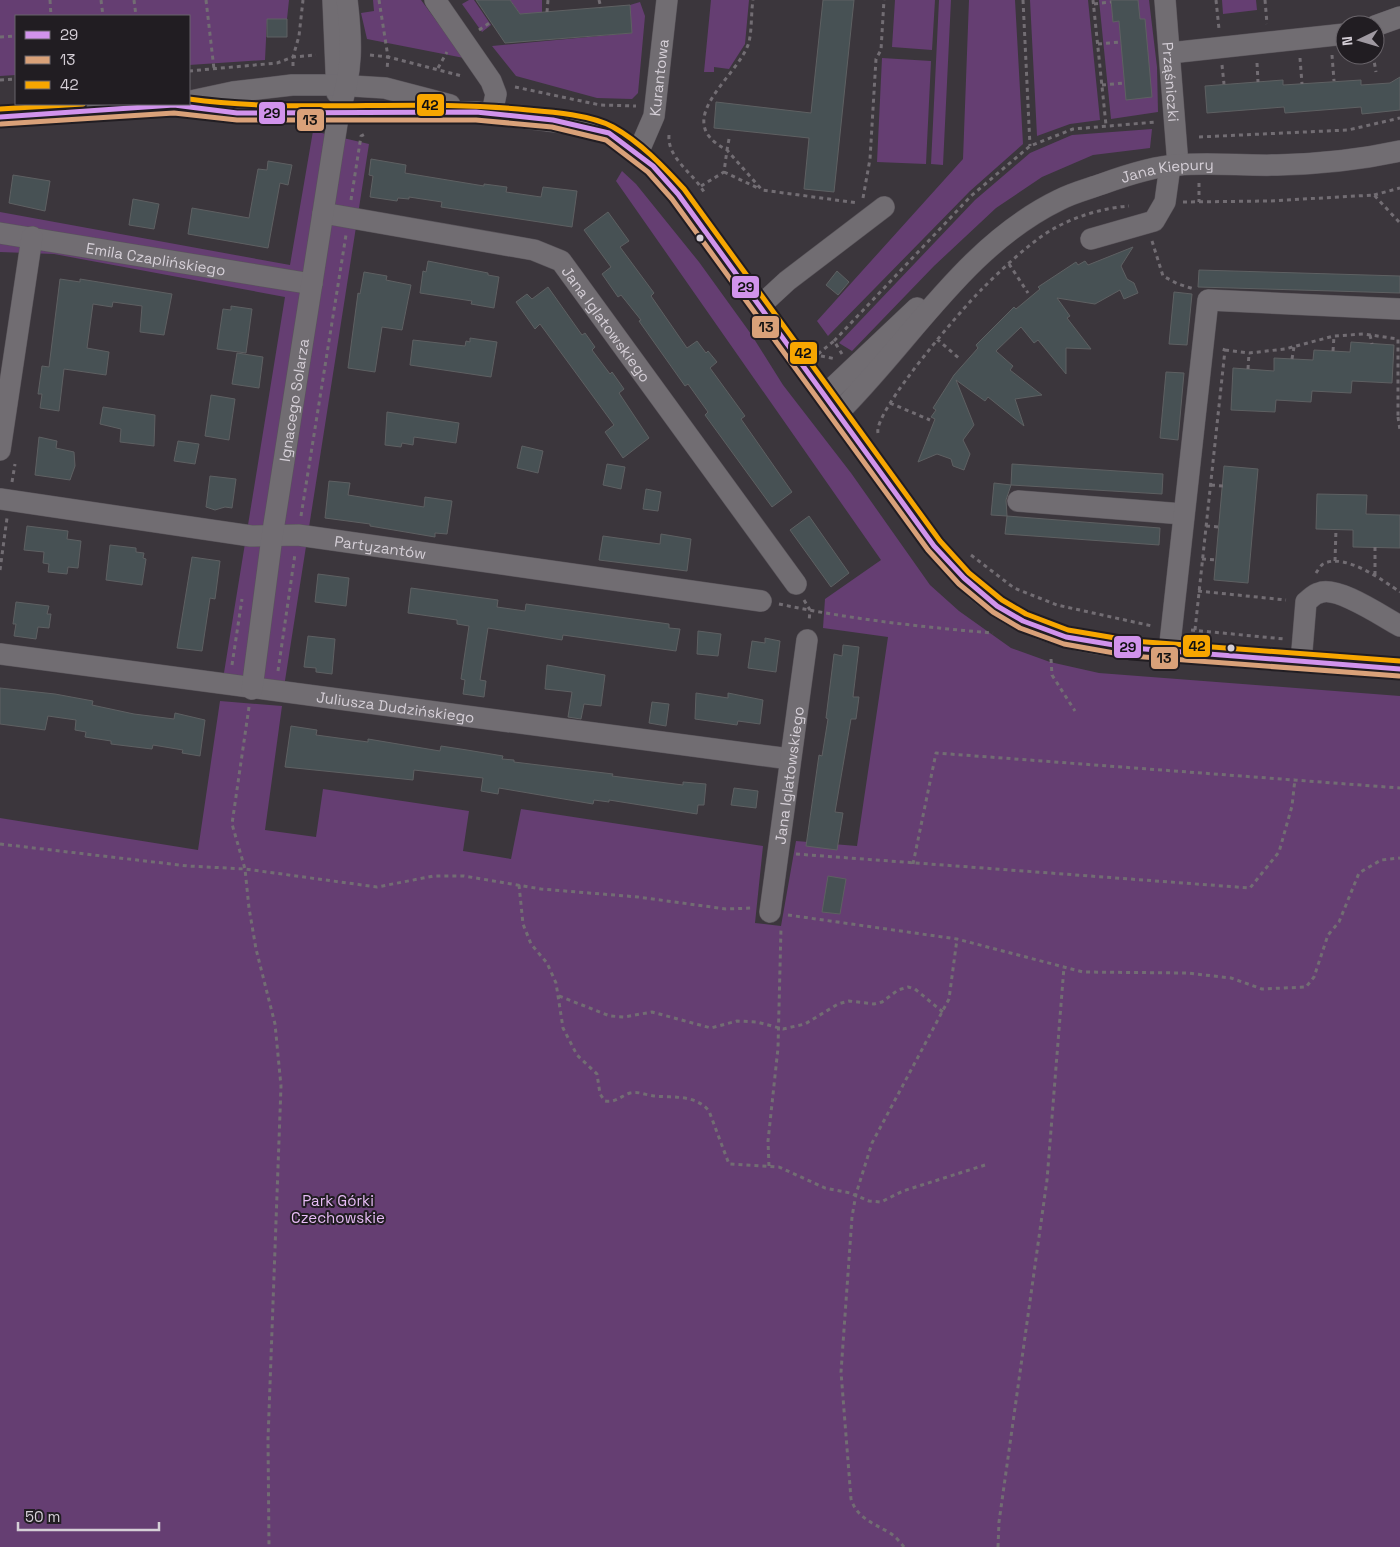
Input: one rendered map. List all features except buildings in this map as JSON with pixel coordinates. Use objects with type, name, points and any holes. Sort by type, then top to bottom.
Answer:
[{"type":"street","points":[[333,0],[342,86]]},
{"type":"street","points":[[342,86],[352,53],[347,0]]},
{"type":"street","points":[[435,0],[491,82],[496,94],[484,113]]},
{"type":"street","name":"Kurantowa","points":[[638,153],[654,116],[667,0]]},
{"type":"street","name":"Prząśniczki","points":[[1165,0],[1170,54],[1174,165],[1165,202]]},
{"type":"street","points":[[1385,22],[1400,17]]},
{"type":"street","points":[[1170,54],[1335,35]]},
{"type":"street","points":[[190,102],[233,92],[292,85],[342,86],[385,88],[484,113]]},
{"type":"street","name":"Ignacego Solarza","points":[[252,689],[272,537],[342,86]]},
{"type":"street","points":[[0,116],[166,105]]},
{"type":"street","points":[[187,105],[237,113],[339,111],[484,113],[581,125],[609,133],[653,166],[678,194],[934,546],[961,577],[992,602],[1022,621],[1076,641],[1118,648],[1400,669]]},
{"type":"street","name":"Jana Kiepury","points":[[825,395],[909,314],[963,273],[1002,237],[1059,200],[1118,178],[1174,165],[1322,163],[1352,160],[1400,151]]},
{"type":"street","points":[[1091,239],[1154,221],[1165,202]]},
{"type":"street","points":[[760,306],[787,281],[884,207]]},
{"type":"street","name":"Jana Iglatowskiego","points":[[323,213],[534,250],[561,261],[796,584]]},
{"type":"street","name":"Emila Czaplińskiego","points":[[0,232],[312,284]]},
{"type":"street","points":[[0,450],[32,237]]},
{"type":"street","name":"Jana Kiepury","points":[[838,413],[870,381],[963,273]]},
{"type":"street","points":[[1169,652],[1208,300],[1399,309]]},
{"type":"street","name":"Partyzantów","points":[[0,499],[252,536],[298,535],[761,600]]},
{"type":"street","points":[[1018,501],[1183,514]]},
{"type":"street","points":[[1301,662],[1306,602],[1319,593],[1330,592],[1345,596],[1400,626]]},
{"type":"street","name":"Jana Iglatowskiego","points":[[774,911],[778,852],[807,640]]},
{"type":"street","name":"Juliusza Dudzińskiego","points":[[0,654],[790,760]]},
{"type":"path","points":[[50,0],[51,15]]},
{"type":"path","points":[[96,0],[101,1],[102,15]]},
{"type":"path","points":[[134,0],[136,15]]},
{"type":"path","points":[[206,0],[214,69]]},
{"type":"path","points":[[190,71],[277,63],[293,57],[299,36],[303,0]]},
{"type":"path","points":[[380,0],[388,57],[466,77]]},
{"type":"path","points":[[547,12],[548,0]]},
{"type":"path","points":[[599,0],[601,8]]},
{"type":"path","points":[[753,0],[749,43],[730,76],[713,95],[704,114],[707,132],[717,145],[727,150],[762,190]]},
{"type":"path","points":[[724,172],[762,190],[862,203],[870,160],[876,59],[881,50],[884,0]]},
{"type":"path","points":[[1023,0],[1030,146]]},
{"type":"path","points":[[1106,125],[1094,2],[1111,2]]},
{"type":"path","points":[[0,37],[15,36]]},
{"type":"path","points":[[1299,40],[1302,84]]},
{"type":"path","points":[[1098,44],[1121,42]]},
{"type":"path","points":[[1334,81],[1335,65]]},
{"type":"path","points":[[1375,65],[1376,72]]},
{"type":"path","points":[[0,80],[15,79]]},
{"type":"path","points":[[1102,85],[1124,83]]},
{"type":"path","points":[[512,87],[600,105],[635,105]]},
{"type":"path","points":[[1199,137],[1348,130],[1400,118]]},
{"type":"path","points":[[274,692],[361,136],[374,129]]},
{"type":"path","points":[[724,172],[729,139]]},
{"type":"path","points":[[701,186],[724,172]]},
{"type":"path","points":[[878,436],[879,422],[890,403],[937,339],[981,290],[1009,264],[1052,230],[1081,216],[1122,206],[1165,202],[1269,201],[1374,195],[1400,188]]},
{"type":"path","points":[[1374,195],[1400,223]]},
{"type":"path","points":[[1153,244],[1163,276],[1178,284],[1192,286]]},
{"type":"path","points":[[1009,264],[1028,293]]},
{"type":"path","points":[[1202,346],[1249,353],[1294,347],[1334,336],[1370,335],[1398,338],[1400,430]]},
{"type":"path","points":[[1370,335],[1372,344]]},
{"type":"path","points":[[1333,351],[1334,336]]},
{"type":"path","points":[[937,339],[961,360]]},
{"type":"path","points":[[839,359],[817,355],[834,341],[847,361]]},
{"type":"path","points":[[1292,359],[1294,347]]},
{"type":"path","points":[[1195,630],[1225,350]]},
{"type":"path","points":[[1248,369],[1249,353]]},
{"type":"path","points":[[890,403],[930,420]]},
{"type":"path","points":[[1210,485],[1223,486]]},
{"type":"path","points":[[1206,526],[1219,527]]},
{"type":"path","points":[[1335,561],[1336,529]]},
{"type":"path","points":[[1375,547],[1375,575]]},
{"type":"path","points":[[968,552],[1014,588],[1057,605],[1157,627]]},
{"type":"path","points":[[1202,559],[1216,560]]},
{"type":"path","points":[[796,584],[810,610],[807,640]]},
{"type":"path","points":[[1176,587],[1306,602]]},
{"type":"path","points":[[761,600],[810,610],[922,627],[993,633]]},
{"type":"path","points":[[1051,658],[1052,675],[1075,711]]},
{"type":"path","points":[[252,689],[232,824],[245,870],[256,949],[276,1024],[281,1086],[268,1439],[269,1547]]},
{"type":"path","points":[[913,864],[936,753],[1400,788]]},
{"type":"path","points":[[778,852],[913,864],[1250,888],[1278,852],[1292,806],[1295,779]]},
{"type":"path","points":[[0,844],[188,866],[245,870],[377,887],[447,875],[472,877],[519,886],[726,909],[774,911],[958,939],[1083,972],[1187,973],[1231,978],[1262,989],[1306,986],[1314,977],[1328,934],[1339,922],[1360,873],[1381,860],[1400,858]]},
{"type":"path","points":[[519,886],[520,908],[526,934],[547,962],[559,996],[563,1028],[577,1055],[597,1074],[602,1099],[605,1102],[614,1101],[636,1093],[655,1096],[680,1096],[694,1101],[709,1111],[729,1164],[780,1168],[830,1189],[856,1195],[869,1201],[887,1201],[903,1191],[985,1165]]},
{"type":"path","points":[[769,1166],[768,1141],[777,1073],[778,1029],[774,911]]},
{"type":"path","points":[[904,1547],[892,1534],[860,1515],[854,1509],[851,1499],[842,1372],[852,1218],[856,1195],[872,1142],[944,1013],[949,999],[958,939]]},
{"type":"path","points":[[998,1547],[999,1522],[1047,1180],[1064,967]]},
{"type":"path","points":[[559,996],[610,1016],[624,1017],[652,1012],[711,1028],[737,1021],[763,1024],[778,1029],[805,1024],[838,1004],[849,1001],[867,1004],[882,1002],[898,990],[908,987],[916,989],[944,1013]]},
{"type":"green space","points":[[0,0],[289,0],[287,19],[267,19],[265,60],[190,65],[190,15],[15,15],[15,75],[0,76]]},
{"type":"green space","points":[[373,0],[421,0],[464,58],[367,39],[361,13],[374,11]]},
{"type":"green space","points":[[469,0],[474,0],[491,25],[482,32],[462,4]]},
{"type":"green space","points":[[510,0],[542,0],[542,13],[520,14]]},
{"type":"green space","points":[[711,0],[749,0],[745,44],[729,69],[714,67],[714,72],[704,72]]},
{"type":"green space","points":[[895,0],[935,0],[932,50],[892,47]]},
{"type":"green space","points":[[939,0],[951,0],[943,165],[931,164]]},
{"type":"green space","points":[[969,0],[1015,0],[1023,144],[970,191],[828,336],[817,321],[963,159]]},
{"type":"green space","points":[[1030,0],[1088,0],[1100,120],[1070,124],[1037,136]]},
{"type":"green space","points":[[1099,0],[1149,0],[1157,67],[1158,112],[1111,119]]},
{"type":"green space","points":[[1222,0],[1256,0],[1257,10],[1223,14]]},
{"type":"green space","points":[[640,2],[645,16],[638,93],[632,99],[597,98],[516,76],[492,46],[631,33],[630,5]]},
{"type":"green space","points":[[882,58],[931,61],[926,164],[877,162]]},
{"type":"green space","points":[[1152,129],[1150,148],[1093,155],[1042,177],[996,208],[934,266],[852,351],[839,343],[975,200],[1030,153],[1072,135]]},
{"type":"green space","points":[[313,131],[369,144],[284,687],[223,679],[285,297],[54,254],[0,252],[0,212],[290,265]]},
{"type":"green space","name":"Park Górki Czechowskie","points":[[622,171],[636,184],[699,262],[751,334],[783,385],[851,473],[930,585],[959,611],[1011,648],[1050,662],[1099,673],[1400,696],[1400,1547],[0,1547],[0,818],[198,850],[220,701],[282,706],[265,830],[316,837],[323,789],[469,811],[463,851],[511,859],[521,809],[763,846],[755,923],[781,926],[796,841],[857,846],[888,637],[823,628],[825,599],[881,560],[616,181]]},
{"type":"transit line","name":"42","points":[[190,99],[273,105],[443,105],[486,107],[572,115],[613,127],[642,147],[684,189],[940,541],[969,573],[1002,600],[1026,614],[1068,630],[1133,641],[1400,661]]},
{"type":"transit line","name":"42","points":[[0,109],[66,105]]},
{"type":"transit line","name":"29","points":[[0,117],[174,105],[237,113],[476,112],[553,120],[609,133],[653,166],[678,194],[934,546],[964,578],[997,606],[1023,621],[1066,637],[1132,648],[1400,669]]},
{"type":"transit line","name":"13","points":[[1,124],[174,113],[237,120],[476,120],[552,127],[606,140],[648,172],[672,199],[928,550],[959,584],[993,612],[1020,628],[1064,644],[1131,656],[1399,676]]}]
